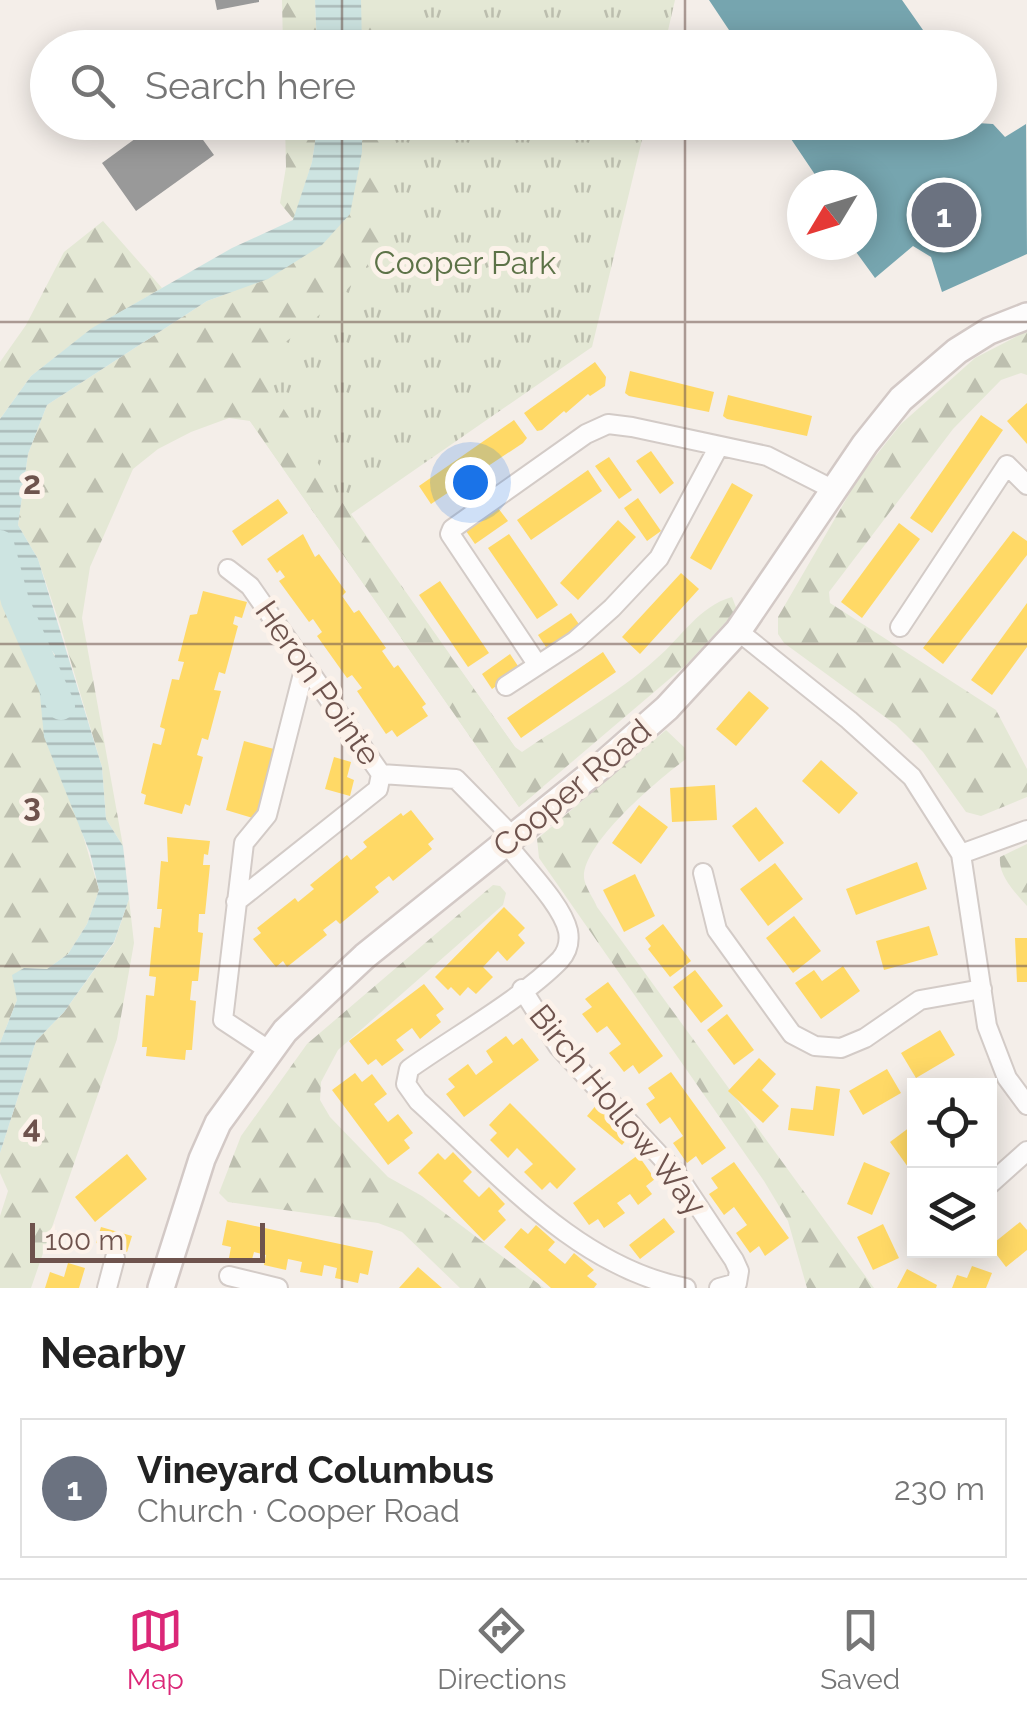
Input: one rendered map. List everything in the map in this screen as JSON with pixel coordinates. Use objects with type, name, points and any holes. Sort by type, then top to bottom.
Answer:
[{"type":"street","name":"Cooper Road","points":[[162,1288],[184,1211],[218,1123],[285,1031],[365,956],[667,708],[738,630],[901,398],[957,351],[989,331],[1027,316]]},
{"type":"street","points":[[537,664],[450,540],[452,528],[586,434],[608,424],[766,456],[834,490]]},
{"type":"street","points":[[506,686],[575,640],[660,558],[719,446]]},
{"type":"street","points":[[900,627],[1007,465],[1027,485]]},
{"type":"street","name":"Heron Pointe","points":[[228,570],[250,586],[382,774],[456,780],[510,840],[560,912],[568,927],[570,944],[562,958],[522,990]]},
{"type":"street","points":[[738,630],[912,777],[961,854],[987,1026],[1008,1078],[1027,1105]]},
{"type":"street","points":[[270,1051],[223,1020],[244,843],[266,815],[305,666]]},
{"type":"street","points":[[236,902],[378,789],[382,774]]},
{"type":"street","points":[[961,854],[1027,830]]},
{"type":"street","points":[[703,873],[717,930],[792,1034],[815,1046],[841,1048],[865,1038],[920,1000],[982,989]]},
{"type":"street","points":[[522,990],[409,1069],[406,1084],[418,1100],[546,1216],[603,1258],[656,1282],[686,1288]]},
{"type":"street","name":"Birch Hollow Way","points":[[522,990],[558,1046],[676,1173],[734,1260],[739,1271],[728,1285]]},
{"type":"street","points":[[997,1178],[1027,1151]]},
{"type":"street","points":[[107,1288],[116,1258]]},
{"type":"street","points":[[229,1276],[278,1288]]},
{"type":"green space","points":[[282,0],[315,0],[316,30],[283,30]]},
{"type":"green space","points":[[332,0],[675,0],[668,30],[335,30]]},
{"type":"green space","points":[[361,0],[385,0],[388,30],[362,30]]},
{"type":"green space","points":[[285,140],[315,140],[294,220],[280,203]]},
{"type":"green space","name":"Cooper Park","points":[[337,140],[642,140],[592,347],[351,514],[543,787],[519,807],[185,328],[336,206]]},
{"type":"green space","points":[[362,140],[386,140],[386,211],[379,244],[368,264],[336,300],[263,360],[261,373],[350,514],[515,747],[522,752],[624,684],[710,607],[732,597],[737,610],[687,664],[519,807],[250,421],[229,418],[191,432],[158,449],[133,469],[90,567],[82,618],[123,846],[106,819],[102,767],[60,625],[38,559],[18,525],[28,454],[47,405],[207,301],[268,279],[362,152]]},
{"type":"green space","points":[[103,221],[162,288],[93,328],[31,376],[0,419],[0,362],[26,325],[64,252]]},
{"type":"green space","points":[[1027,331],[1027,375],[1021,373],[1001,380],[953,429],[829,592],[830,603],[996,710],[1027,769],[1027,797],[981,816],[966,812],[923,752],[896,725],[784,643],[778,634],[778,617],[859,477],[901,424],[975,358]]},
{"type":"green space","points":[[0,578],[55,656],[39,685],[99,890],[87,924],[68,954],[47,969],[24,968],[17,1000],[0,1043]]},
{"type":"green space","points":[[666,730],[685,748],[686,759],[642,796],[595,847],[587,864],[586,885],[597,907],[874,1288],[807,1288],[788,1221],[764,1181],[539,858],[537,839]]},
{"type":"green space","points":[[1027,844],[1027,906],[1004,877],[1000,857]]},
{"type":"green space","points":[[493,885],[506,893],[503,905],[338,1050],[321,1082],[320,1100],[330,1117],[388,1177],[422,1196],[544,1288],[460,1288],[402,1232],[378,1223],[228,1202],[219,1193],[241,1136],[307,1044]]},
{"type":"green space","points":[[129,899],[134,943],[117,1039],[31,1288],[0,1288],[0,1216],[8,1191],[0,1173],[0,1153],[36,1041],[64,1012],[114,943]]},
{"type":"water","points":[[315,0],[361,0],[362,30],[316,30]]},
{"type":"water","points":[[315,140],[362,140],[350,214],[322,245],[268,279],[207,301],[47,405],[28,454],[18,525],[38,559],[102,767],[106,819],[123,846],[129,899],[114,942],[64,1012],[36,1041],[0,1153],[0,1043],[17,1000],[12,975],[24,968],[47,969],[68,954],[87,924],[99,890],[90,853],[44,737],[39,685],[55,655],[0,578],[0,419],[31,376],[92,328],[232,248],[293,220]]},
{"type":"building: Homes","points":[[595,362],[606,377],[605,386],[537,431],[524,413]]},
{"type":"building: Homes","points":[[630,371],[714,392],[709,412],[629,396],[625,393]]},
{"type":"building: Homes","points":[[728,395],[812,416],[807,436],[727,419],[723,416]]},
{"type":"building: Homes","points":[[1027,403],[1027,444],[1007,421]]},
{"type":"building: Homes","points":[[981,415],[1003,430],[932,533],[910,518]]},
{"type":"building: Homes","points":[[514,420],[527,438],[523,443],[431,504],[419,486]]},
{"type":"building: Homes","points":[[651,451],[674,483],[660,494],[636,461]]},
{"type":"building: Homes","points":[[609,457],[632,490],[619,499],[595,466]]},
{"type":"building: Homes","points":[[588,470],[602,491],[531,540],[517,520]]},
{"type":"building: Homes","points":[[732,483],[753,495],[711,570],[690,558]]},
{"type":"building: Homes","points":[[638,498],[661,531],[647,541],[624,508]]},
{"type":"building: Homes","points":[[278,499],[288,513],[242,546],[232,531]]},
{"type":"building: Homes","points":[[498,508],[508,521],[475,544],[466,531]]},
{"type":"building: Homes","points":[[618,520],[636,537],[578,600],[560,583]]},
{"type":"building: Homes","points":[[899,523],[920,539],[862,618],[841,602]]},
{"type":"building: Homes","points":[[1013,531],[1027,541],[1027,555],[943,664],[923,648]]},
{"type":"building: Homes","points":[[303,534],[315,557],[319,554],[346,592],[342,596],[354,613],[359,610],[386,648],[382,651],[394,668],[398,665],[426,704],[422,707],[428,716],[397,737],[392,730],[386,734],[357,691],[362,688],[352,675],[347,678],[317,636],[322,632],[313,619],[309,622],[279,581],[285,577],[267,559]]},
{"type":"building: Homes","points":[[509,534],[558,605],[537,619],[488,548]]},
{"type":"building: Homes","points":[[681,573],[699,589],[640,654],[622,637]]},
{"type":"building: Homes","points":[[440,581],[489,653],[468,667],[419,595]]},
{"type":"building: Homes","points":[[203,591],[247,602],[242,618],[235,616],[233,624],[238,626],[225,674],[219,672],[214,690],[221,691],[208,740],[202,738],[197,755],[203,757],[190,806],[185,804],[182,814],[144,804],[146,795],[141,793],[153,743],[161,745],[165,729],[160,727],[172,679],[179,680],[184,662],[178,661],[190,615],[197,614]]},
{"type":"building: Homes","points":[[1027,603],[1027,647],[992,695],[971,680]]},
{"type":"building: Homes","points":[[571,613],[581,627],[548,650],[538,635]]},
{"type":"building: Homes","points":[[603,652],[616,672],[521,738],[507,718]]},
{"type":"building: Homes","points":[[510,654],[520,669],[492,689],[482,674]]},
{"type":"building: Homes","points":[[749,691],[769,708],[736,746],[716,729]]},
{"type":"building: Homes","points":[[244,741],[274,749],[256,819],[226,810]]},
{"type":"building: Homes","points":[[334,757],[351,762],[347,777],[354,780],[350,796],[325,789]]},
{"type":"building: Homes","points":[[821,760],[858,793],[839,814],[802,781]]},
{"type":"building: Homes","points":[[715,785],[717,820],[672,822],[670,788]]},
{"type":"building: Homes","points":[[639,805],[668,827],[641,864],[612,843]]},
{"type":"building: Homes","points":[[756,807],[784,843],[759,862],[732,826]]},
{"type":"building: Homes","points":[[411,810],[434,839],[428,844],[432,849],[393,881],[389,876],[375,887],[379,892],[340,924],[336,920],[323,930],[327,935],[287,967],[283,961],[276,967],[253,939],[261,933],[257,928],[295,898],[298,902],[314,889],[310,885],[347,855],[351,860],[367,847],[363,842],[401,813],[403,816]]},
{"type":"building: Homes","points":[[167,837],[210,841],[203,865],[210,865],[205,914],[199,914],[198,932],[203,933],[198,981],[192,981],[190,1000],[196,1001],[192,1050],[186,1050],[185,1060],[146,1056],[147,1047],[142,1047],[146,995],[154,996],[156,977],[149,976],[154,927],[160,928],[162,909],[157,909],[161,861],[168,862]]},
{"type":"building: Homes","points":[[917,862],[927,889],[856,915],[846,889]]},
{"type":"building: Homes","points":[[775,863],[803,899],[768,926],[740,889]]},
{"type":"building: Homes","points":[[635,874],[655,916],[624,932],[603,890]]},
{"type":"building: Homes","points":[[504,907],[525,928],[518,935],[525,943],[507,961],[498,951],[483,967],[493,977],[476,994],[468,987],[460,996],[451,987],[448,990],[435,977]]},
{"type":"building: Homes","points":[[794,916],[821,951],[793,973],[766,938]]},
{"type":"building: Homes","points":[[663,924],[691,961],[670,977],[648,949],[651,946],[645,938]]},
{"type":"building: Homes","points":[[929,926],[938,955],[884,970],[876,941]]},
{"type":"building: Homes","points":[[1015,938],[1027,938],[1027,982],[1017,982]]},
{"type":"building: Homes","points":[[843,966],[860,991],[821,1019],[795,983],[814,970],[822,981]]},
{"type":"building: Homes","points":[[695,970],[723,1006],[701,1023],[673,987]]},
{"type":"building: Homes","points":[[608,982],[663,1056],[639,1074],[633,1065],[624,1072],[609,1053],[621,1044],[607,1026],[597,1033],[582,1014],[592,1007],[585,999]]},
{"type":"building: Homes","points":[[424,984],[444,1009],[436,1015],[441,1022],[420,1039],[412,1028],[396,1040],[404,1050],[382,1066],[376,1059],[368,1065],[349,1041]]},
{"type":"building: Homes","points":[[727,1014],[754,1050],[734,1065],[707,1030]]},
{"type":"building: Homes","points":[[940,1030],[955,1055],[916,1078],[901,1053]]},
{"type":"building: Homes","points":[[506,1036],[513,1045],[522,1038],[539,1060],[464,1117],[446,1094],[455,1087],[448,1079],[468,1064],[476,1075],[493,1062],[486,1051]]},
{"type":"building: Homes","points":[[759,1058],[776,1074],[762,1090],[779,1106],[763,1123],[728,1091]]},
{"type":"building: Homes","points":[[887,1069],[901,1093],[863,1115],[849,1091]]},
{"type":"building: Homes","points":[[671,1072],[726,1148],[702,1165],[696,1156],[687,1163],[673,1143],[683,1136],[670,1117],[660,1124],[646,1104],[655,1098],[648,1088]]},
{"type":"building: Homes","points":[[355,1073],[362,1082],[372,1074],[387,1094],[374,1104],[388,1122],[398,1114],[413,1133],[404,1140],[410,1148],[388,1165],[332,1090]]},
{"type":"building: Homes","points":[[816,1086],[840,1089],[834,1136],[788,1130],[791,1108],[813,1110]]},
{"type":"building: Homes","points":[[510,1103],[576,1169],[557,1189],[550,1182],[542,1190],[524,1172],[533,1164],[517,1148],[508,1158],[490,1140],[497,1133],[489,1125]]},
{"type":"building: Homes","points":[[598,1103],[633,1132],[622,1145],[587,1116]]},
{"type":"building: Homes","points":[[907,1129],[907,1166],[890,1142]]},
{"type":"building: Homes","points":[[453,1152],[472,1172],[463,1181],[479,1197],[489,1187],[505,1204],[498,1211],[506,1220],[484,1241],[418,1173],[438,1153],[445,1160]]},
{"type":"building: Homes","points":[[127,1154],[147,1179],[95,1222],[75,1197]]},
{"type":"building: Homes","points":[[638,1155],[655,1179],[646,1186],[652,1194],[638,1205],[630,1194],[617,1203],[625,1213],[604,1228],[598,1219],[589,1225],[573,1203]]},
{"type":"building: Homes","points":[[734,1162],[789,1238],[765,1256],[759,1246],[750,1253],[736,1233],[747,1225],[734,1207],[724,1215],[709,1194],[718,1188],[711,1178]]},
{"type":"building: Homes","points":[[864,1162],[890,1173],[872,1215],[847,1204]]},
{"type":"building: Homes","points":[[664,1218],[675,1232],[640,1259],[629,1245]]},
{"type":"building: Homes","points":[[227,1220],[373,1251],[368,1275],[360,1273],[358,1283],[335,1278],[337,1268],[324,1265],[322,1276],[300,1272],[302,1262],[288,1259],[286,1270],[264,1265],[266,1255],[254,1252],[251,1263],[229,1258],[231,1247],[222,1245]]},
{"type":"building: Homes","points":[[1020,1222],[1027,1230],[1027,1250],[1006,1267],[997,1255],[997,1240]]},
{"type":"building: Homes","points":[[883,1224],[899,1258],[873,1270],[857,1237]]},
{"type":"building: Homes","points":[[536,1225],[555,1242],[548,1250],[565,1264],[574,1253],[594,1270],[587,1276],[597,1284],[594,1288],[551,1288],[504,1247],[521,1228],[528,1234]]},
{"type":"building: Homes","points":[[101,1227],[132,1236],[127,1252],[96,1243]]},
{"type":"building: Homes","points":[[68,1263],[85,1268],[79,1288],[45,1288],[50,1272],[64,1277]]},
{"type":"building: Homes","points":[[972,1266],[992,1273],[986,1288],[952,1288],[957,1275],[967,1278]]},
{"type":"building: Homes","points":[[418,1267],[442,1288],[399,1288]]},
{"type":"building: Homes","points":[[907,1269],[937,1285],[936,1288],[897,1288]]},
{"type":"building: Public","points":[[709,0],[902,0],[923,30],[729,30]]},
{"type":"building: Public","points":[[1026,124],[1027,254],[942,292],[931,257],[913,246],[875,278],[862,260],[877,260],[877,170],[812,170],[792,140],[997,140],[997,128],[1005,137]]},
{"type":"building: Industry","points":[[215,0],[259,0],[259,2],[217,10]]},
{"type":"building: Industry","points":[[133,140],[203,140],[214,155],[136,211],[102,163]]},
{"type":"waterway","points":[[0,544],[15,601],[61,706]]},
{"type":"place","name":"Vineyard Columbus","points":[[944,215]]}]
